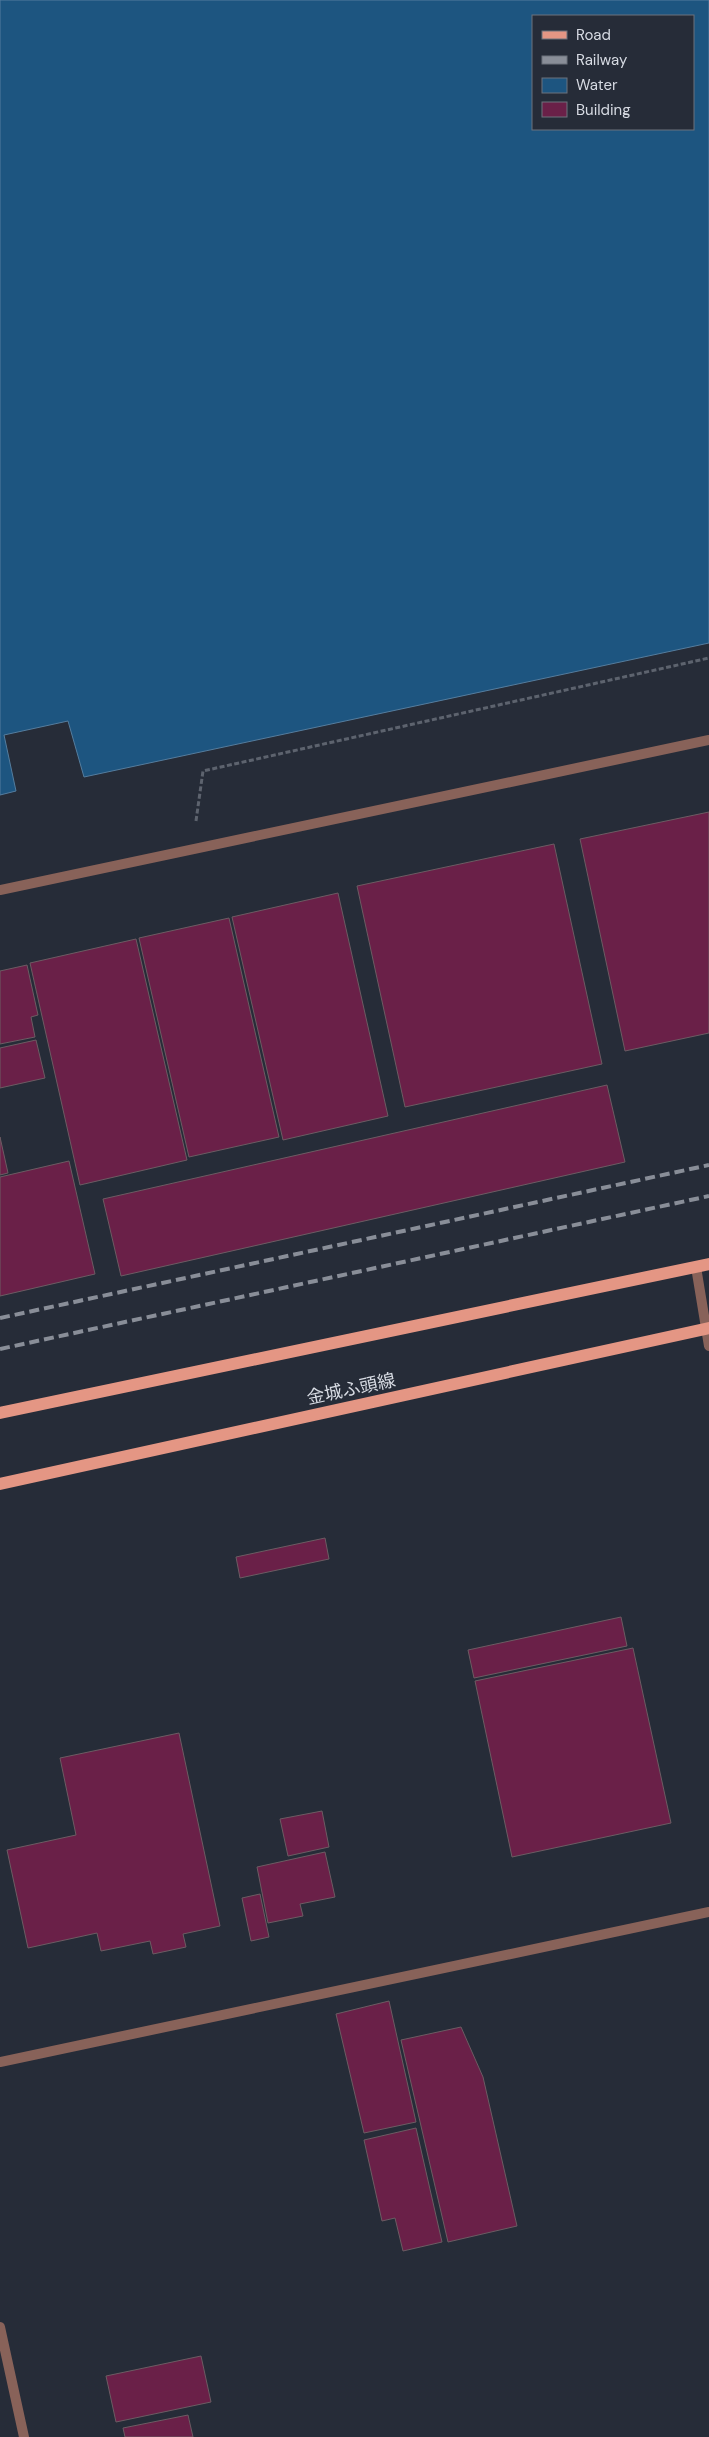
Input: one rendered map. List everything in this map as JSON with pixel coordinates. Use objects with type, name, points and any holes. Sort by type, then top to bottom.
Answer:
[{"type":"main road","points":[[0,1413],[709,1264]]},
{"type":"main road","name":"金城ふ頭線","points":[[0,1484],[707,1329]]},
{"type":"street","points":[[0,890],[709,740]]},
{"type":"street","points":[[696,1267],[709,1346]]},
{"type":"street","points":[[0,2062],[709,1912]]},
{"type":"street","points":[[0,2327],[24,2437]]},
{"type":"path","points":[[192,849],[203,771],[709,658]]},
{"type":"water","points":[[0,0],[709,0],[709,643],[84,777],[68,721],[4,735],[16,791],[0,795]]},
{"type":"building","points":[[709,812],[709,1033],[625,1051],[580,839]]},
{"type":"building","points":[[554,844],[602,1064],[405,1107],[357,886]]},
{"type":"building","points":[[338,893],[388,1116],[283,1140],[232,917]]},
{"type":"building","points":[[229,918],[279,1137],[189,1157],[139,938]]},
{"type":"building","points":[[136,939],[187,1160],[80,1185],[30,963]]},
{"type":"building","points":[[27,965],[38,1015],[31,1017],[35,1037],[0,1044],[0,971]]},
{"type":"building","points":[[36,1040],[45,1078],[0,1088],[0,1048]]},
{"type":"building","points":[[607,1085],[625,1162],[121,1276],[103,1199]]},
{"type":"building","points":[[0,1137],[8,1173],[0,1175]]},
{"type":"building","points":[[69,1161],[95,1274],[0,1296],[0,1177]]},
{"type":"building","points":[[325,1538],[329,1559],[240,1578],[236,1557]]},
{"type":"building","points":[[621,1617],[627,1646],[474,1678],[468,1650]]},
{"type":"building","points":[[633,1648],[671,1823],[512,1857],[475,1681]]},
{"type":"building","points":[[179,1733],[220,1926],[183,1934],[186,1947],[153,1954],[150,1941],[101,1951],[97,1933],[28,1948],[7,1850],[76,1835],[60,1758]]},
{"type":"building","points":[[322,1811],[329,1847],[288,1856],[280,1819]]},
{"type":"building","points":[[325,1852],[335,1897],[300,1904],[303,1916],[268,1923],[257,1867]]},
{"type":"building","points":[[260,1894],[269,1937],[251,1941],[242,1898]]},
{"type":"building","points":[[389,2001],[416,2122],[364,2133],[336,2014]]},
{"type":"building","points":[[461,2027],[483,2077],[517,2226],[448,2242],[401,2040]]},
{"type":"building","points":[[416,2128],[442,2242],[403,2251],[395,2218],[382,2221],[364,2140]]},
{"type":"building","points":[[201,2356],[211,2402],[116,2422],[106,2376]]},
{"type":"building","points":[[188,2415],[193,2437],[125,2437],[123,2428]]},
{"type":"railway","points":[[0,1318],[709,1165]]},
{"type":"railway","points":[[0,1349],[709,1196]]}]
